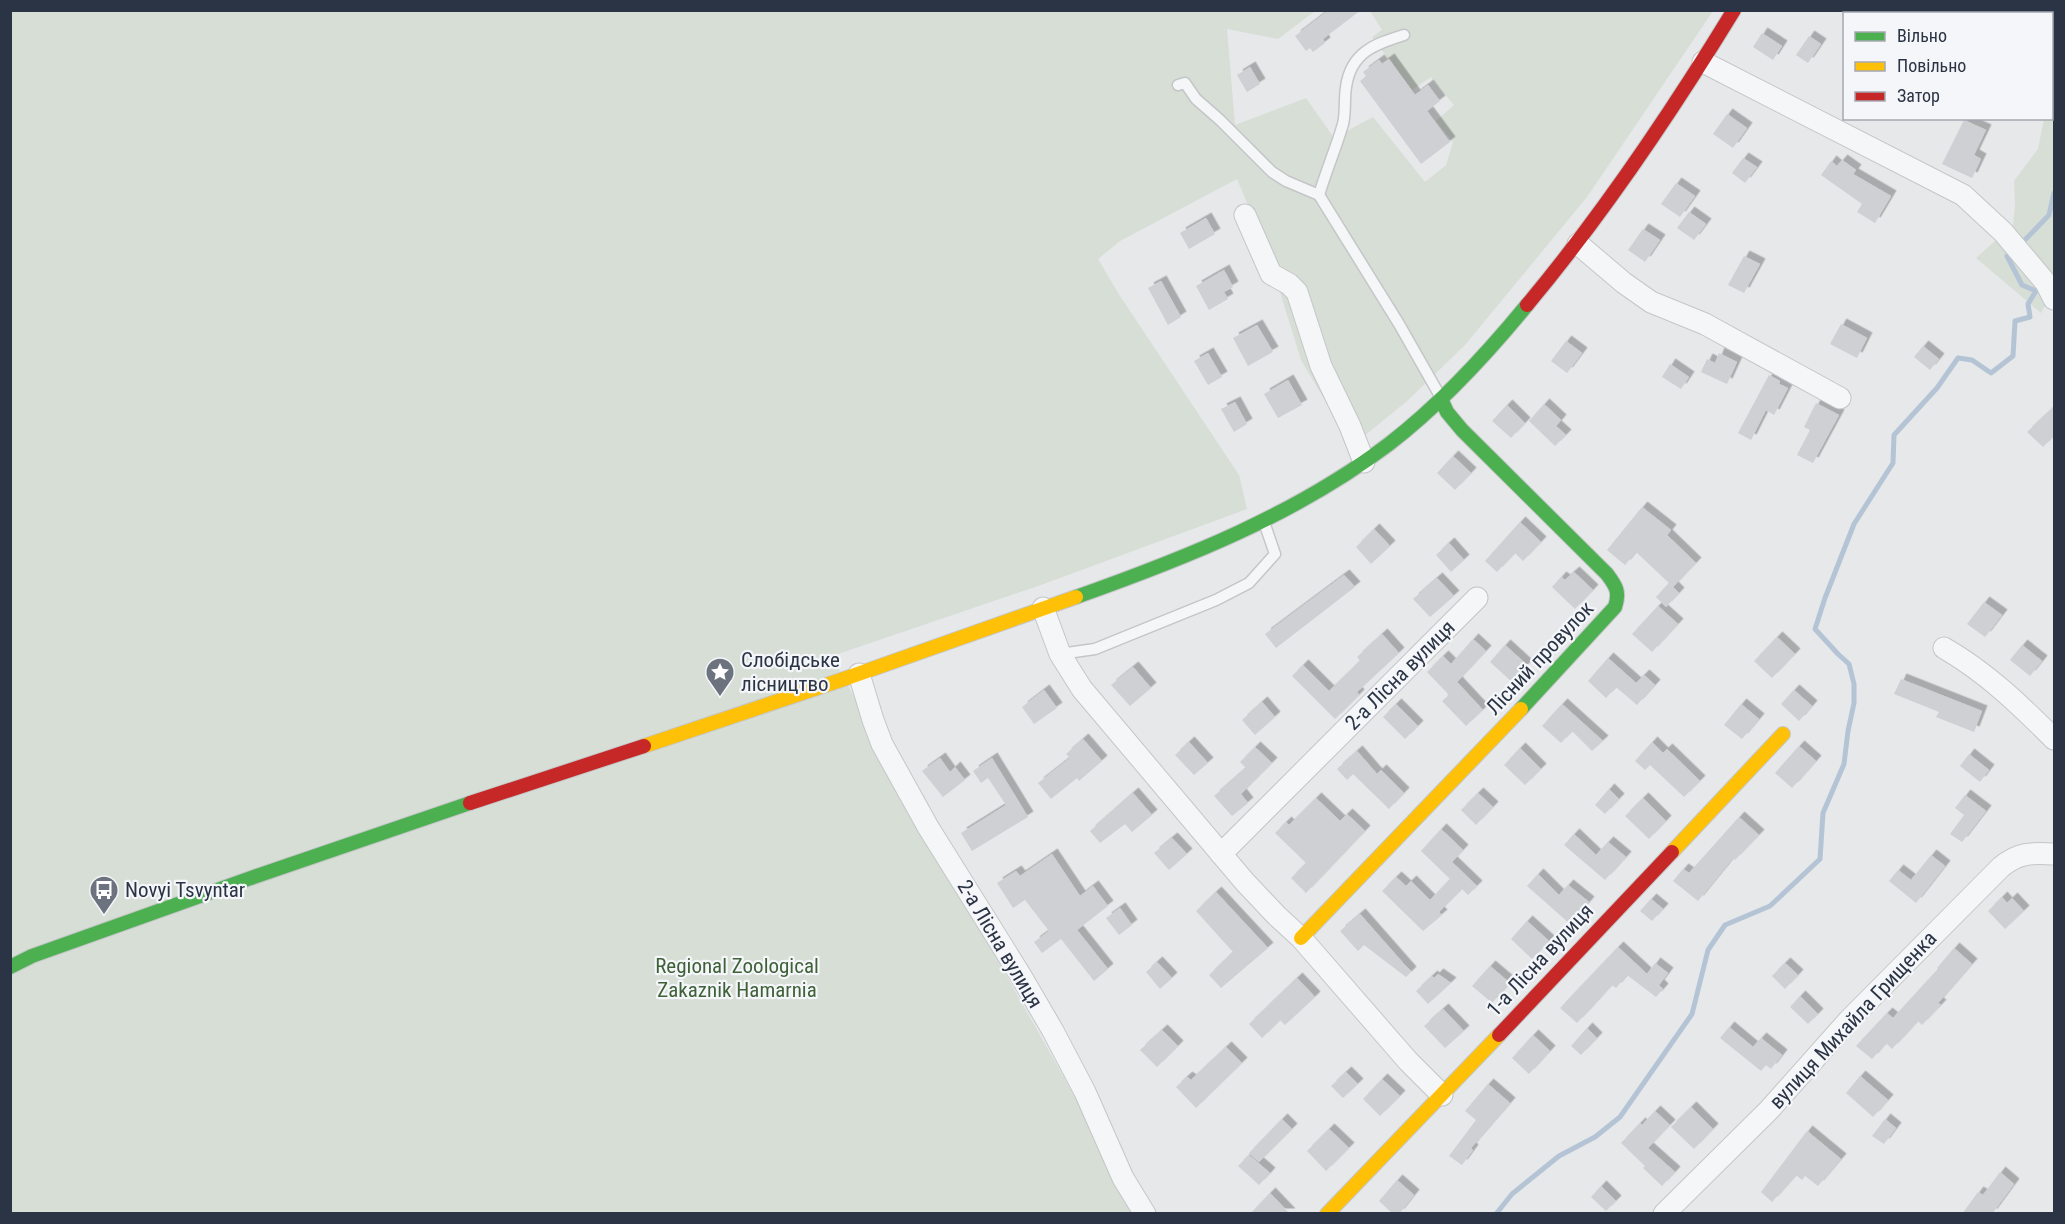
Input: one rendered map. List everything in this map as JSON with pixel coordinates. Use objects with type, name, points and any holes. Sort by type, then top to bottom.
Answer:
[{"type":"street","points":[[10,967],[32,956],[277,868],[739,716],[859,674],[1163,566],[1264,522],[1333,483],[1398,437],[1441,399],[1491,348],[1578,244],[1657,134],[1734,10]]},
{"type":"street","points":[[1703,62],[1963,195],[1993,222],[2052,286]]},
{"type":"street","points":[[1245,215],[1271,274],[1289,284],[1297,292],[1321,366],[1350,426],[1364,462]]},
{"type":"street","points":[[1578,244],[1624,283],[1651,302],[1705,324],[1840,398]]},
{"type":"street","name":"Лісний провулок","points":[[1301,938],[1489,743],[1589,636],[1615,607],[1618,600],[1618,590],[1607,574],[1462,430],[1447,412],[1441,399]]},
{"type":"street","name":"2-а Лісна вулиця","points":[[1221,854],[1477,598]]},
{"type":"street","points":[[1043,608],[1060,654],[1082,689],[1221,854],[1277,916],[1301,938],[1408,1060],[1442,1095]]},
{"type":"street","points":[[1944,648],[1964,660],[2002,690],[2055,739]]},
{"type":"street","name":"2-а Лісна вулиця","points":[[859,674],[882,744],[928,826],[1053,1031],[1085,1092],[1123,1178],[1145,1214]]},
{"type":"street","name":"1-а Лісна вулиця","points":[[1327,1214],[1783,734]]},
{"type":"street","name":"вулиця Михайла Грищенка","points":[[1664,1214],[1768,1110],[1850,1020],[2001,867],[2017,856],[2034,853],[2055,854]]},
{"type":"lane","points":[[1319,195],[1344,120],[1346,87],[1351,68],[1363,53],[1372,47],[1404,34]]},
{"type":"lane","points":[[1178,86],[1185,83],[1196,99],[1272,172],[1286,181],[1319,195],[1399,324],[1441,399]]},
{"type":"lane","points":[[1060,654],[1095,649],[1216,600],[1249,583],[1275,554],[1264,522]]},
{"type":"green space","name":"Regional Zoological Zakaznik Hamarnia","points":[[10,11],[1315,11],[1278,39],[1227,29],[1235,125],[1306,98],[1334,138],[1373,117],[1425,182],[1446,165],[1453,142],[1436,121],[1454,105],[1431,77],[1412,90],[1372,37],[1382,30],[1370,11],[1713,11],[1587,197],[1465,345],[1407,401],[1352,446],[1301,360],[1267,250],[1237,179],[1120,241],[1098,259],[1120,296],[1239,475],[1247,509],[1038,586],[832,656],[967,906],[1087,1118],[1157,1214],[11,1213]]},
{"type":"green space","points":[[2054,74],[2054,289],[2041,313],[1976,258],[2013,225],[2014,181],[2038,149],[2044,120],[2053,120]]},
{"type":"building","points":[[1329,10],[1361,10],[1323,39],[1325,43],[1313,52],[1310,48],[1306,51],[1295,36]]},
{"type":"building","points":[[1762,33],[1782,46],[1773,60],[1753,47]]},
{"type":"building","points":[[1809,36],[1821,44],[1808,63],[1796,55]]},
{"type":"building","points":[[1389,59],[1415,95],[1428,85],[1440,101],[1427,111],[1450,142],[1421,164],[1360,81],[1366,76],[1363,72],[1379,60],[1382,64]]},
{"type":"building","points":[[1250,67],[1260,84],[1247,92],[1237,75]]},
{"type":"building","points":[[1727,114],[1747,128],[1733,148],[1713,134]]},
{"type":"building","points":[[1964,120],[1986,130],[1974,155],[1981,159],[1972,178],[1942,164]]},
{"type":"building","points":[[1743,158],[1757,167],[1745,183],[1732,173]]},
{"type":"building","points":[[1842,160],[1856,170],[1853,174],[1891,196],[1875,223],[1857,212],[1862,204],[1821,175],[1831,161],[1837,166]]},
{"type":"building","points":[[1676,183],[1695,196],[1680,217],[1661,204]]},
{"type":"building","points":[[1689,212],[1706,224],[1694,240],[1677,228]]},
{"type":"building","points":[[1206,218],[1215,234],[1189,249],[1180,233]]},
{"type":"building","points":[[1643,229],[1660,240],[1645,262],[1628,250]]},
{"type":"building","points":[[1744,256],[1760,264],[1744,293],[1728,285]]},
{"type":"building","points":[[1224,270],[1233,287],[1224,292],[1228,299],[1209,310],[1196,286]]},
{"type":"building","points":[[1161,281],[1181,317],[1168,325],[1148,288]]},
{"type":"building","points":[[1841,324],[1867,338],[1857,358],[1830,344]]},
{"type":"building","points":[[1257,325],[1273,352],[1248,366],[1233,338]]},
{"type":"building","points":[[1566,341],[1582,353],[1567,373],[1551,361]]},
{"type":"building","points":[[1923,346],[1939,359],[1930,370],[1914,357]]},
{"type":"building","points":[[1208,353],[1222,377],[1208,385],[1194,361]]},
{"type":"building","points":[[1719,353],[1737,362],[1727,384],[1701,372],[1707,359],[1715,363]]},
{"type":"building","points":[[1670,364],[1689,377],[1681,389],[1662,377]]},
{"type":"building","points":[[1769,375],[1788,388],[1774,415],[1766,410],[1751,440],[1738,433]]},
{"type":"building","points":[[1288,380],[1302,405],[1278,418],[1264,394]]},
{"type":"building","points":[[1235,402],[1247,424],[1234,432],[1221,409]]},
{"type":"building","points":[[1816,403],[1839,415],[1813,463],[1797,455],[1810,430],[1804,427]]},
{"type":"building","points":[[1544,404],[1561,420],[1556,426],[1566,435],[1555,446],[1529,421]]},
{"type":"building","points":[[1507,405],[1525,423],[1511,438],[1492,421]]},
{"type":"building","points":[[2055,406],[2055,435],[2043,447],[2027,432]]},
{"type":"building","points":[[1453,456],[1471,473],[1455,490],[1437,473]]},
{"type":"building","points":[[1642,507],[1671,530],[1667,535],[1696,563],[1673,587],[1679,593],[1666,607],[1656,597],[1669,583],[1636,552],[1625,565],[1607,550]]},
{"type":"building","points":[[1520,522],[1541,542],[1523,561],[1515,553],[1497,572],[1485,561]]},
{"type":"building","points":[[1374,529],[1390,546],[1371,564],[1356,547]]},
{"type":"building","points":[[1449,543],[1464,560],[1451,572],[1436,555]]},
{"type":"building","points":[[1574,572],[1593,590],[1575,609],[1552,587],[1561,577],[1565,580]]},
{"type":"building","points":[[1344,575],[1355,587],[1276,648],[1265,634]]},
{"type":"building","points":[[1437,578],[1454,596],[1430,617],[1413,599]]},
{"type":"building","points":[[1984,602],[2002,615],[1985,637],[1967,624]]},
{"type":"building","points":[[1658,606],[1678,624],[1652,652],[1632,634]]},
{"type":"building","points":[[1382,634],[1399,653],[1357,692],[1359,695],[1335,719],[1292,676],[1303,665],[1329,691],[1360,661],[1357,657]]},
{"type":"building","points":[[1777,637],[1795,654],[1772,678],[1754,661]]},
{"type":"building","points":[[1473,639],[1486,651],[1457,682],[1483,710],[1466,726],[1442,701],[1449,695],[1427,672],[1443,656],[1451,664]]},
{"type":"building","points":[[1505,645],[1527,665],[1512,682],[1490,662]]},
{"type":"building","points":[[2022,645],[2042,661],[2030,676],[2010,660]]},
{"type":"building","points":[[1608,658],[1636,683],[1644,675],[1655,685],[1637,705],[1616,687],[1606,698],[1588,681]]},
{"type":"building","points":[[1133,667],[1151,688],[1130,706],[1111,685]]},
{"type":"building","points":[[1901,679],[1982,711],[1974,732],[1936,717],[1939,712],[1894,694]]},
{"type":"building","points":[[1044,690],[1057,708],[1034,724],[1022,707]]},
{"type":"building","points":[[1794,690],[1812,706],[1799,721],[1781,704]]},
{"type":"building","points":[[1262,702],[1275,717],[1255,735],[1242,720]]},
{"type":"building","points":[[1396,704],[1418,726],[1405,739],[1383,717]]},
{"type":"building","points":[[1562,704],[1603,741],[1592,751],[1572,731],[1561,743],[1542,726]]},
{"type":"building","points":[[1741,704],[1759,719],[1742,739],[1724,725]]},
{"type":"building","points":[[1083,739],[1102,761],[1079,781],[1077,778],[1051,799],[1038,783],[1070,758],[1066,754]]},
{"type":"building","points":[[1189,742],[1208,763],[1194,775],[1175,755]]},
{"type":"building","points":[[1652,742],[1663,753],[1667,749],[1700,781],[1684,797],[1650,765],[1645,770],[1635,761]]},
{"type":"building","points":[[1799,746],[1816,761],[1792,788],[1775,773]]},
{"type":"building","points":[[1255,747],[1272,763],[1241,794],[1248,803],[1232,816],[1214,796],[1246,768],[1240,762]]},
{"type":"building","points":[[1520,748],[1541,769],[1525,785],[1504,765]]},
{"type":"building","points":[[1357,751],[1377,774],[1381,770],[1404,793],[1389,809],[1353,774],[1347,780],[1337,769]]},
{"type":"building","points":[[1969,754],[1989,770],[1980,782],[1960,766]]},
{"type":"building","points":[[940,758],[950,772],[955,767],[965,780],[943,797],[922,771]]},
{"type":"building","points":[[992,758],[1028,817],[972,851],[961,833],[1006,805],[988,778],[981,783],[973,771]]},
{"type":"building","points":[[1609,789],[1619,799],[1605,814],[1595,805]]},
{"type":"building","points":[[1133,793],[1152,815],[1132,832],[1125,824],[1100,843],[1090,831]]},
{"type":"building","points":[[1478,793],[1493,807],[1476,825],[1461,810]]},
{"type":"building","points":[[1965,795],[1986,811],[1962,842],[1950,834],[1964,815],[1955,808]]},
{"type":"building","points":[[1316,798],[1340,821],[1347,814],[1365,831],[1306,893],[1291,878],[1306,863],[1275,833],[1286,822],[1289,825]]},
{"type":"building","points":[[1643,798],[1666,821],[1649,839],[1625,816]]},
{"type":"building","points":[[1739,817],[1759,835],[1735,860],[1733,858],[1698,901],[1673,881],[1683,869],[1689,873]]},
{"type":"building","points":[[1441,829],[1463,850],[1452,862],[1477,886],[1468,895],[1462,889],[1439,912],[1442,915],[1423,931],[1382,891],[1396,877],[1406,886],[1411,881],[1430,900],[1450,879],[1421,851]]},
{"type":"building","points":[[1574,834],[1596,855],[1608,842],[1626,857],[1605,880],[1564,845]]},
{"type":"building","points":[[1172,838],[1187,854],[1169,870],[1154,853]]},
{"type":"building","points":[[1052,854],[1080,896],[1093,886],[1108,906],[1077,930],[1108,969],[1094,981],[1061,939],[1042,953],[1034,942],[1049,931],[1025,900],[1013,908],[997,883],[1016,871],[1020,876]]},
{"type":"building","points":[[1931,855],[1945,866],[1916,903],[1889,881],[1898,870],[1911,880]]},
{"type":"building","points":[[1538,874],[1559,895],[1568,885],[1589,902],[1570,924],[1527,886]]},
{"type":"building","points":[[1216,892],[1268,948],[1221,988],[1209,975],[1233,952],[1196,911]]},
{"type":"building","points":[[2002,897],[2007,903],[2012,898],[2024,911],[2005,929],[1988,911]]},
{"type":"building","points":[[1651,899],[1663,909],[1652,921],[1640,911]]},
{"type":"building","points":[[1120,908],[1132,925],[1119,935],[1106,918]]},
{"type":"building","points":[[1360,914],[1411,972],[1406,977],[1364,945],[1358,951],[1340,931]]},
{"type":"building","points":[[1527,921],[1549,941],[1532,959],[1511,939]]},
{"type":"building","points":[[1618,947],[1647,974],[1655,963],[1668,973],[1659,985],[1663,989],[1656,997],[1627,975],[1616,988],[1612,985],[1577,1023],[1560,1008]]},
{"type":"building","points":[[1954,948],[1972,964],[1938,1003],[1941,1005],[1922,1025],[1918,1021],[1892,1049],[1886,1043],[1872,1059],[1856,1046],[1887,1013],[1893,1018]]},
{"type":"building","points":[[1157,962],[1172,978],[1160,989],[1146,972]]},
{"type":"building","points":[[1785,963],[1798,975],[1785,989],[1772,976]]},
{"type":"building","points":[[1490,966],[1510,983],[1492,1003],[1472,986]]},
{"type":"building","points":[[1438,974],[1451,983],[1428,1004],[1416,991],[1432,976],[1434,978]]},
{"type":"building","points":[[1297,978],[1315,997],[1285,1025],[1280,1020],[1262,1038],[1249,1024]]},
{"type":"building","points":[[1800,996],[1818,1014],[1808,1024],[1790,1007]]},
{"type":"building","points":[[1443,1009],[1464,1031],[1445,1048],[1424,1026]]},
{"type":"building","points":[[1729,1027],[1753,1047],[1761,1038],[1782,1055],[1771,1069],[1766,1065],[1761,1071],[1720,1038]]},
{"type":"building","points":[[1587,1028],[1597,1038],[1581,1055],[1571,1046]]},
{"type":"building","points":[[1162,1030],[1178,1046],[1157,1067],[1140,1050]]},
{"type":"building","points":[[1533,1035],[1550,1051],[1529,1074],[1512,1058]]},
{"type":"building","points":[[1226,1047],[1242,1063],[1196,1108],[1176,1087],[1187,1077],[1191,1080]]},
{"type":"building","points":[[1346,1072],[1358,1084],[1343,1098],[1331,1086]]},
{"type":"building","points":[[1860,1076],[1888,1100],[1873,1117],[1846,1093]]},
{"type":"building","points":[[1382,1079],[1400,1096],[1380,1116],[1363,1099]]},
{"type":"building","points":[[1488,1084],[1510,1103],[1471,1148],[1473,1150],[1462,1165],[1449,1156],[1476,1120],[1465,1111]]},
{"type":"building","points":[[1691,1107],[1713,1129],[1694,1149],[1671,1127]]},
{"type":"building","points":[[1655,1111],[1670,1125],[1648,1148],[1675,1172],[1662,1186],[1621,1143]]},
{"type":"building","points":[[1282,1119],[1292,1129],[1259,1162],[1249,1153]]},
{"type":"building","points":[[1885,1119],[1896,1128],[1884,1144],[1872,1136]]},
{"type":"building","points":[[1329,1129],[1349,1148],[1326,1171],[1307,1151]]},
{"type":"building","points":[[1807,1131],[1841,1159],[1818,1186],[1805,1176],[1802,1180],[1796,1175],[1772,1202],[1761,1192]]},
{"type":"building","points":[[1249,1155],[1270,1173],[1259,1185],[1238,1166]]},
{"type":"building","points":[[2000,1172],[2014,1184],[1992,1214],[1962,1214],[1978,1192],[1983,1195]]},
{"type":"building","points":[[1397,1180],[1414,1195],[1399,1214],[1393,1214],[1379,1201]]},
{"type":"building","points":[[1601,1186],[1616,1201],[1606,1211],[1591,1197]]},
{"type":"building","points":[[1270,1193],[1290,1214],[1250,1214]]},
{"type":"waterway","points":[[2020,245],[2049,215],[2054,193]]},
{"type":"waterway","points":[[1496,1214],[1512,1194],[1559,1156],[1595,1137],[1620,1117],[1692,1014],[1708,950],[1725,925],[1770,906],[1820,859],[1823,813],[1844,764],[1854,703],[1854,684],[1849,664],[1815,629],[1854,524],[1893,463],[1894,435],[1937,388],[1958,358],[1972,360],[1991,373],[2013,356],[2015,321],[2030,317],[2028,304],[2036,291],[2022,285],[2007,256],[2013,251]]},
{"type":"traffic: fast","points":[[1076,597],[1158,567],[1238,532],[1278,513],[1353,469],[1408,429],[1445,396],[1527,305]]},
{"type":"traffic: fast","points":[[1441,399],[1447,412],[1462,430],[1607,574],[1616,589],[1615,607],[1521,709]]},
{"type":"traffic: fast","points":[[10,967],[32,956],[470,803]]},
{"type":"traffic: slow","points":[[644,746],[841,680],[1076,597]]},
{"type":"traffic: slow","points":[[1301,938],[1521,709]]},
{"type":"traffic: slow","points":[[1672,852],[1783,734]]},
{"type":"traffic: slow","points":[[1327,1214],[1499,1035]]},
{"type":"traffic: jam","points":[[1527,305],[1583,235],[1636,162],[1734,10]]},
{"type":"traffic: jam","points":[[470,803],[644,746]]},
{"type":"traffic: jam","points":[[1499,1035],[1672,852]]},
{"type":"place","name":"Слобідське лісництво","points":[[720,698]]},
{"type":"place","name":"Novyi Tsvyntar","points":[[104,916]]}]
